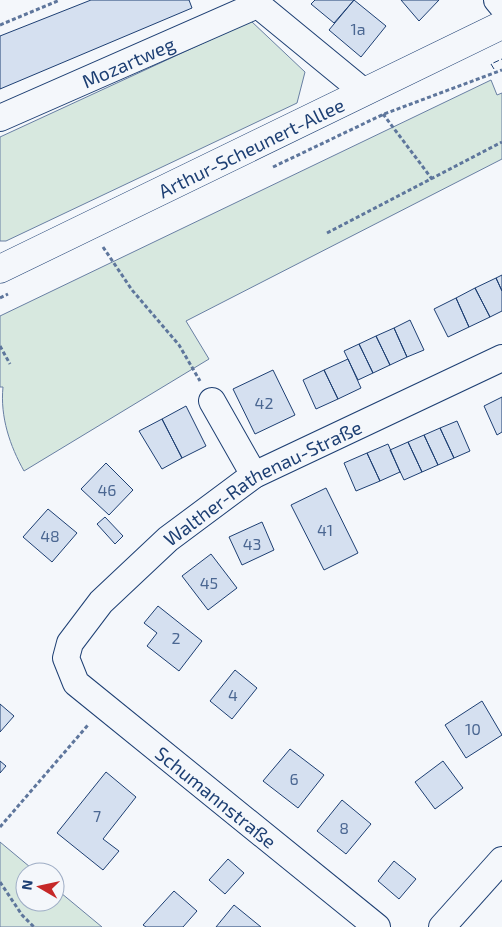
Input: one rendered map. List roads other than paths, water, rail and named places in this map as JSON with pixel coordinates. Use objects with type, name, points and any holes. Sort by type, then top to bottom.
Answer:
[{"type":"main road","name":"Arthur-Scheunert-Allee","points":[[6,281],[364,92],[502,25]]},
{"type":"street","points":[[497,0],[502,6]]},
{"type":"street","points":[[254,2],[364,92]]},
{"type":"street","name":"Mozartweg","points":[[0,118],[254,2]]},
{"type":"street","name":"Walther-Rathenau-Straße","points":[[66,658],[70,643],[101,602],[168,539],[254,475],[502,358]]},
{"type":"street","points":[[212,401],[254,475]]},
{"type":"street","name":"Schumannstraße","points":[[66,658],[76,683],[377,927]]},
{"type":"street","points":[[442,927],[502,860]]}]
